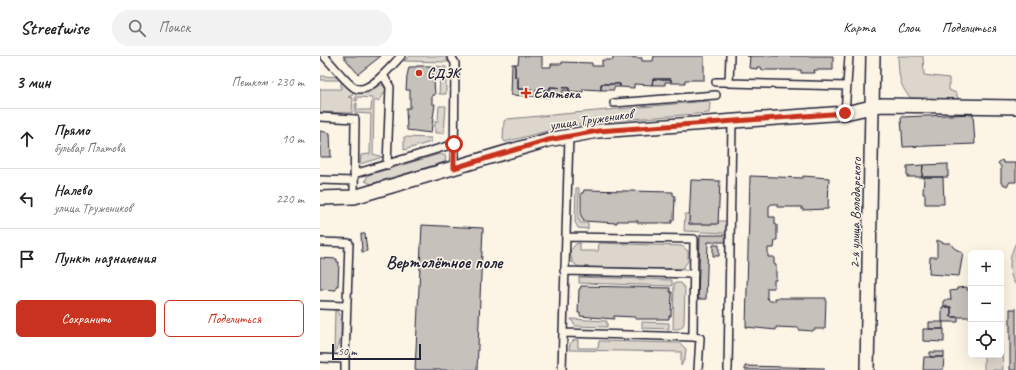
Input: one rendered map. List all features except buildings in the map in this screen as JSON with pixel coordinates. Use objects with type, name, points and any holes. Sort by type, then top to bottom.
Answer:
[{"type":"street","name":"2-я улица Володарского","points":[[867,370],[873,56]]},
{"type":"street","name":"улица Тружеников","points":[[320,198],[354,197],[548,140],[598,131],[732,123],[845,113],[873,106],[1016,108]]},
{"type":"lane","points":[[324,56],[355,88],[365,88],[373,84],[401,56]]},
{"type":"lane","points":[[451,56],[455,63],[454,168]]},
{"type":"lane","points":[[729,82],[730,56]]},
{"type":"lane","points":[[845,113],[849,56]]},
{"type":"lane","points":[[382,75],[390,87],[387,164]]},
{"type":"lane","points":[[716,82],[847,86]]},
{"type":"lane","points":[[614,103],[716,94]]},
{"type":"lane","points":[[320,117],[356,119],[354,197]]},
{"type":"lane","points":[[728,370],[732,123]]},
{"type":"lane","points":[[562,370],[568,137]]},
{"type":"lane","points":[[320,180],[354,178],[387,164],[454,144]]},
{"type":"lane","points":[[566,237],[694,239],[693,338]]},
{"type":"lane","points":[[320,242],[349,242],[345,370]]},
{"type":"lane","points":[[564,271],[694,274]]},
{"type":"lane","points":[[320,305],[346,306]]},
{"type":"lane","points":[[563,333],[700,338],[698,370]]},
{"type":"lane","points":[[320,358],[345,359]]},
{"type":"shaded area","points":[[410,56],[444,56],[449,62],[404,61]]},
{"type":"shaded area","points":[[898,56],[923,56],[924,75],[949,78],[949,90],[956,93],[959,100],[911,98],[901,84]]},
{"type":"shaded area","points":[[437,66],[446,67],[446,94],[439,94],[440,78],[437,78]]},
{"type":"shaded area","points":[[321,76],[338,77],[341,80],[321,80]]},
{"type":"shaded area","points":[[341,80],[353,92],[353,95],[348,97],[353,98],[352,113],[320,112],[320,89],[341,89]]},
{"type":"shaded area","points":[[379,85],[383,85],[386,90],[380,100],[374,101],[373,154],[383,157],[360,164],[361,155],[370,154],[371,114],[355,113],[355,104],[357,103],[357,110],[371,110],[372,98],[358,97],[357,101],[355,101],[356,93],[368,93]]},
{"type":"shaded area","points":[[708,101],[710,103],[709,113],[606,121],[563,127],[505,142],[503,139],[504,121],[507,119]]},
{"type":"shaded area","points":[[439,106],[446,106],[444,133],[435,133],[435,121],[438,121]]},
{"type":"shaded area","points":[[404,137],[431,138],[431,142],[404,150]]},
{"type":"shaded area","points":[[440,154],[446,156],[445,162],[371,184],[365,181],[368,175]]},
{"type":"shaded area","points":[[576,188],[579,188],[578,220],[580,220],[580,223],[588,223],[588,229],[578,228],[575,222]]},
{"type":"shaded area","points":[[685,214],[689,214],[689,224],[718,224],[718,221],[726,221],[726,233],[684,231]]},
{"type":"shaded area","points":[[580,243],[580,251],[598,251],[599,243],[682,246],[688,251],[688,261],[683,268],[679,269],[579,267],[572,262],[570,251],[576,244]]},
{"type":"shaded area","points":[[1016,243],[1016,285],[1011,276],[1010,264]]},
{"type":"shaded area","points":[[579,277],[672,280],[672,286],[579,283]]},
{"type":"shaded area","points":[[674,283],[681,283],[685,289],[684,323],[677,329],[673,329]]},
{"type":"shaded area","points":[[335,309],[340,318],[341,338],[334,353]]},
{"type":"shaded area","points":[[571,319],[607,321],[607,327],[575,326]]},
{"type":"shaded area","points":[[642,322],[669,323],[669,329],[642,328]]},
{"type":"shaded area","points":[[574,340],[578,340],[578,348],[598,348],[599,341],[680,343],[686,349],[685,358],[681,366],[681,352],[569,350],[570,344]]},
{"type":"shaded area","points":[[984,358],[1002,358],[1003,370],[984,370]]},
{"type":"place","name":"СДЭК","points":[[419,73]]},
{"type":"place","name":"Еаптека","points":[[526,93]]},
{"type":"district","name":"Вертолётное поле","points":[[444,262]]},
{"type":"route","points":[[454,144],[454,168],[548,140],[598,131],[732,123],[845,113]]}]
